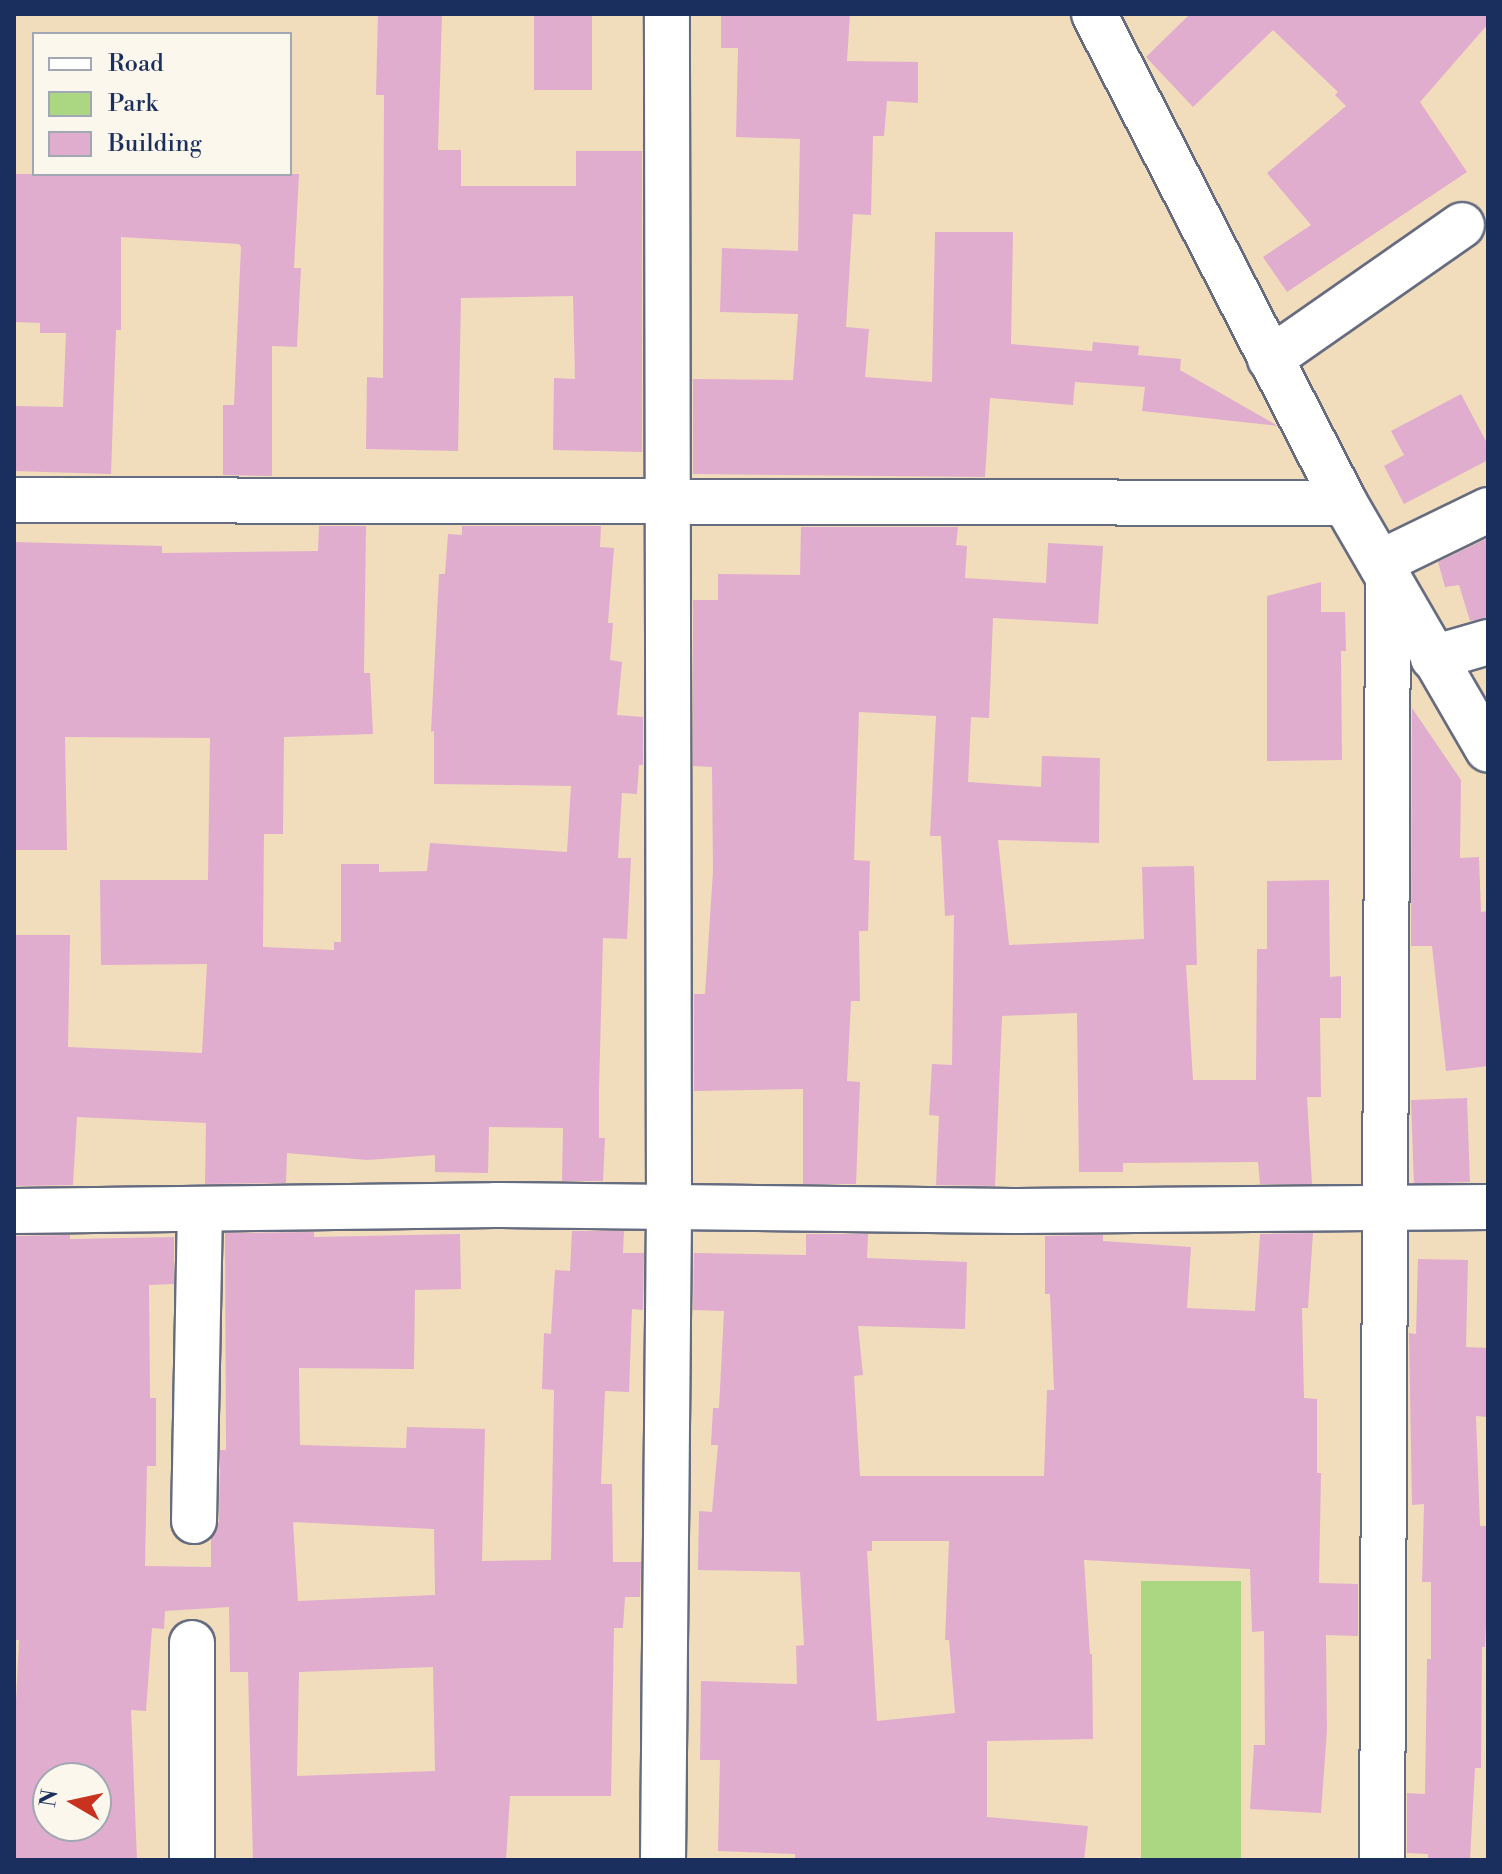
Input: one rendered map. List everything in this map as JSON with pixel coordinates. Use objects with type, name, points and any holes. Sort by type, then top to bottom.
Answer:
[{"type":"street","points":[[663,1860],[669,1210],[667,14]]},
{"type":"street","points":[[1094,14],[1345,503],[1488,750]]},
{"type":"street","points":[[1270,359],[1462,225]]},
{"type":"street","points":[[14,500],[1345,503]]},
{"type":"street","points":[[1384,568],[1488,510]]},
{"type":"street","points":[[1382,1860],[1384,568]]},
{"type":"street","points":[[1433,658],[1488,642]]},
{"type":"street","points":[[14,1211],[495,1205],[669,1210],[1488,1207]]},
{"type":"street","points":[[194,1521],[200,1210]]},
{"type":"street","points":[[192,1643],[192,1860]]},
{"type":"green space","points":[[1141,1581],[1241,1581],[1241,1860],[1141,1860]]},
{"type":"building","points":[[378,14],[442,14],[438,150],[461,150],[461,186],[576,186],[576,151],[642,151],[642,452],[553,450],[554,378],[575,379],[573,296],[461,298],[458,451],[366,449],[367,377],[383,378],[384,95],[376,95]]},
{"type":"building","points":[[534,14],[592,14],[592,90],[534,90]]},
{"type":"building","points":[[721,14],[850,14],[847,61],[918,62],[918,103],[887,101],[884,136],[873,136],[871,215],[853,214],[846,327],[869,329],[865,377],[932,382],[935,232],[1013,232],[1011,344],[1092,351],[1093,342],[1139,346],[1138,355],[1181,359],[1180,370],[1278,426],[1142,411],[1145,387],[1075,382],[1073,405],[990,398],[985,477],[693,474],[693,379],[793,380],[798,314],[720,312],[722,248],[798,251],[800,139],[736,137],[738,48],[721,48]]},
{"type":"building","points":[[1190,14],[1488,14],[1488,24],[1420,102],[1467,172],[1287,292],[1263,257],[1311,225],[1267,173],[1346,106],[1335,95],[1338,92],[1273,30],[1193,107],[1146,57]]},
{"type":"building","points":[[14,174],[299,174],[294,268],[301,268],[297,347],[272,346],[272,476],[223,475],[223,405],[234,405],[239,244],[121,237],[121,330],[116,330],[111,474],[14,471],[14,406],[63,407],[66,333],[40,333],[40,323],[14,322]]},
{"type":"building","points":[[1461,394],[1488,445],[1488,460],[1404,504],[1384,466],[1404,455],[1391,431]]},
{"type":"building","points":[[319,526],[366,526],[364,673],[370,673],[373,734],[284,737],[283,834],[264,834],[263,947],[334,950],[334,942],[341,942],[341,864],[379,864],[379,872],[427,871],[430,843],[567,852],[571,786],[434,784],[434,731],[431,732],[439,574],[445,574],[448,534],[462,535],[462,526],[601,526],[600,547],[614,548],[608,623],[613,623],[610,660],[622,662],[617,715],[643,717],[643,765],[639,765],[637,794],[622,793],[618,858],[631,858],[627,939],[603,938],[599,1138],[605,1138],[603,1181],[562,1181],[563,1128],[489,1127],[488,1173],[435,1172],[435,1155],[367,1160],[287,1153],[286,1183],[205,1184],[206,1123],[77,1117],[73,1185],[14,1186],[14,935],[70,935],[68,1047],[202,1053],[207,964],[101,965],[100,880],[208,880],[210,738],[65,737],[67,850],[14,850],[14,542],[162,546],[162,553],[318,551]]},
{"type":"building","points":[[801,527],[958,527],[956,545],[967,546],[965,578],[1046,583],[1048,543],[1103,546],[1098,624],[993,618],[989,718],[971,717],[968,782],[1041,787],[1042,756],[1100,758],[1099,843],[998,840],[1009,945],[1144,939],[1142,867],[1194,866],[1197,965],[1186,965],[1193,1080],[1256,1080],[1257,949],[1267,949],[1267,881],[1329,880],[1330,977],[1341,976],[1341,1018],[1320,1018],[1321,1097],[1307,1097],[1312,1184],[1260,1184],[1258,1162],[1123,1163],[1123,1172],[1079,1172],[1077,1013],[1002,1016],[995,1186],[936,1185],[939,1116],[929,1115],[932,1064],[952,1065],[954,915],[945,916],[941,836],[930,836],[936,716],[859,712],[854,860],[870,861],[868,931],[859,931],[860,1001],[851,1001],[847,1081],[860,1082],[856,1184],[803,1184],[803,1089],[694,1091],[694,994],[705,994],[713,871],[712,767],[693,766],[693,600],[718,600],[718,574],[800,575]]},
{"type":"building","points":[[1488,538],[1488,618],[1470,621],[1459,585],[1445,587],[1438,562]]},
{"type":"building","points":[[1321,582],[1321,612],[1345,612],[1346,651],[1341,651],[1342,760],[1267,761],[1267,596]]},
{"type":"building","points":[[1412,708],[1461,780],[1460,858],[1479,857],[1481,912],[1488,911],[1488,1066],[1446,1071],[1432,946],[1411,946]]},
{"type":"building","points":[[1467,1098],[1470,1182],[1414,1184],[1411,1100]]},
{"type":"building","points":[[572,1231],[624,1231],[623,1253],[644,1253],[643,1310],[632,1309],[629,1392],[605,1391],[601,1484],[612,1484],[613,1562],[641,1562],[640,1597],[625,1597],[623,1628],[614,1628],[611,1796],[510,1796],[506,1860],[253,1860],[248,1672],[230,1672],[229,1607],[165,1611],[164,1629],[152,1628],[146,1711],[131,1710],[137,1860],[14,1860],[14,1742],[19,1640],[14,1640],[14,1236],[70,1235],[70,1239],[174,1237],[174,1284],[149,1285],[150,1398],[156,1398],[156,1466],[147,1466],[145,1566],[211,1567],[211,1538],[219,1521],[220,1450],[226,1450],[225,1233],[314,1232],[314,1237],[460,1234],[461,1289],[415,1290],[414,1369],[299,1368],[300,1445],[406,1448],[407,1427],[485,1429],[482,1561],[551,1560],[554,1390],[542,1389],[544,1333],[551,1334],[555,1270],[570,1271]],"holes":[[[293,1522],[434,1529],[435,1595],[298,1601]],[[433,1667],[435,1771],[297,1776],[299,1672]]]},
{"type":"building","points":[[1313,1233],[1308,1308],[1302,1308],[1304,1398],[1317,1399],[1317,1473],[1321,1473],[1319,1583],[1358,1584],[1358,1636],[1326,1635],[1327,1730],[1321,1813],[1250,1809],[1254,1745],[1265,1745],[1264,1631],[1252,1632],[1250,1569],[1084,1560],[1092,1654],[1093,1739],[987,1741],[987,1817],[1088,1826],[1084,1860],[795,1860],[795,1854],[718,1851],[720,1760],[700,1760],[701,1681],[797,1684],[796,1646],[804,1645],[800,1572],[698,1570],[699,1511],[712,1512],[718,1445],[711,1445],[713,1408],[719,1408],[724,1311],[693,1310],[694,1253],[806,1255],[806,1234],[868,1234],[867,1258],[967,1262],[965,1329],[858,1326],[863,1375],[854,1376],[860,1476],[1044,1476],[1047,1390],[1054,1390],[1050,1294],[1045,1294],[1045,1236],[1103,1235],[1103,1241],[1191,1247],[1187,1308],[1255,1311],[1260,1234]],"holes":[[[872,1541],[949,1541],[945,1640],[949,1640],[955,1713],[877,1721],[867,1551],[872,1551]]]},
{"type":"building","points":[[1418,1259],[1468,1260],[1466,1347],[1488,1348],[1488,1417],[1476,1416],[1480,1526],[1488,1526],[1488,1583],[1485,1647],[1482,1647],[1481,1768],[1475,1768],[1470,1860],[1428,1860],[1428,1854],[1407,1853],[1407,1793],[1425,1794],[1427,1659],[1431,1659],[1431,1582],[1422,1582],[1424,1504],[1412,1505],[1409,1333],[1416,1334]]}]
